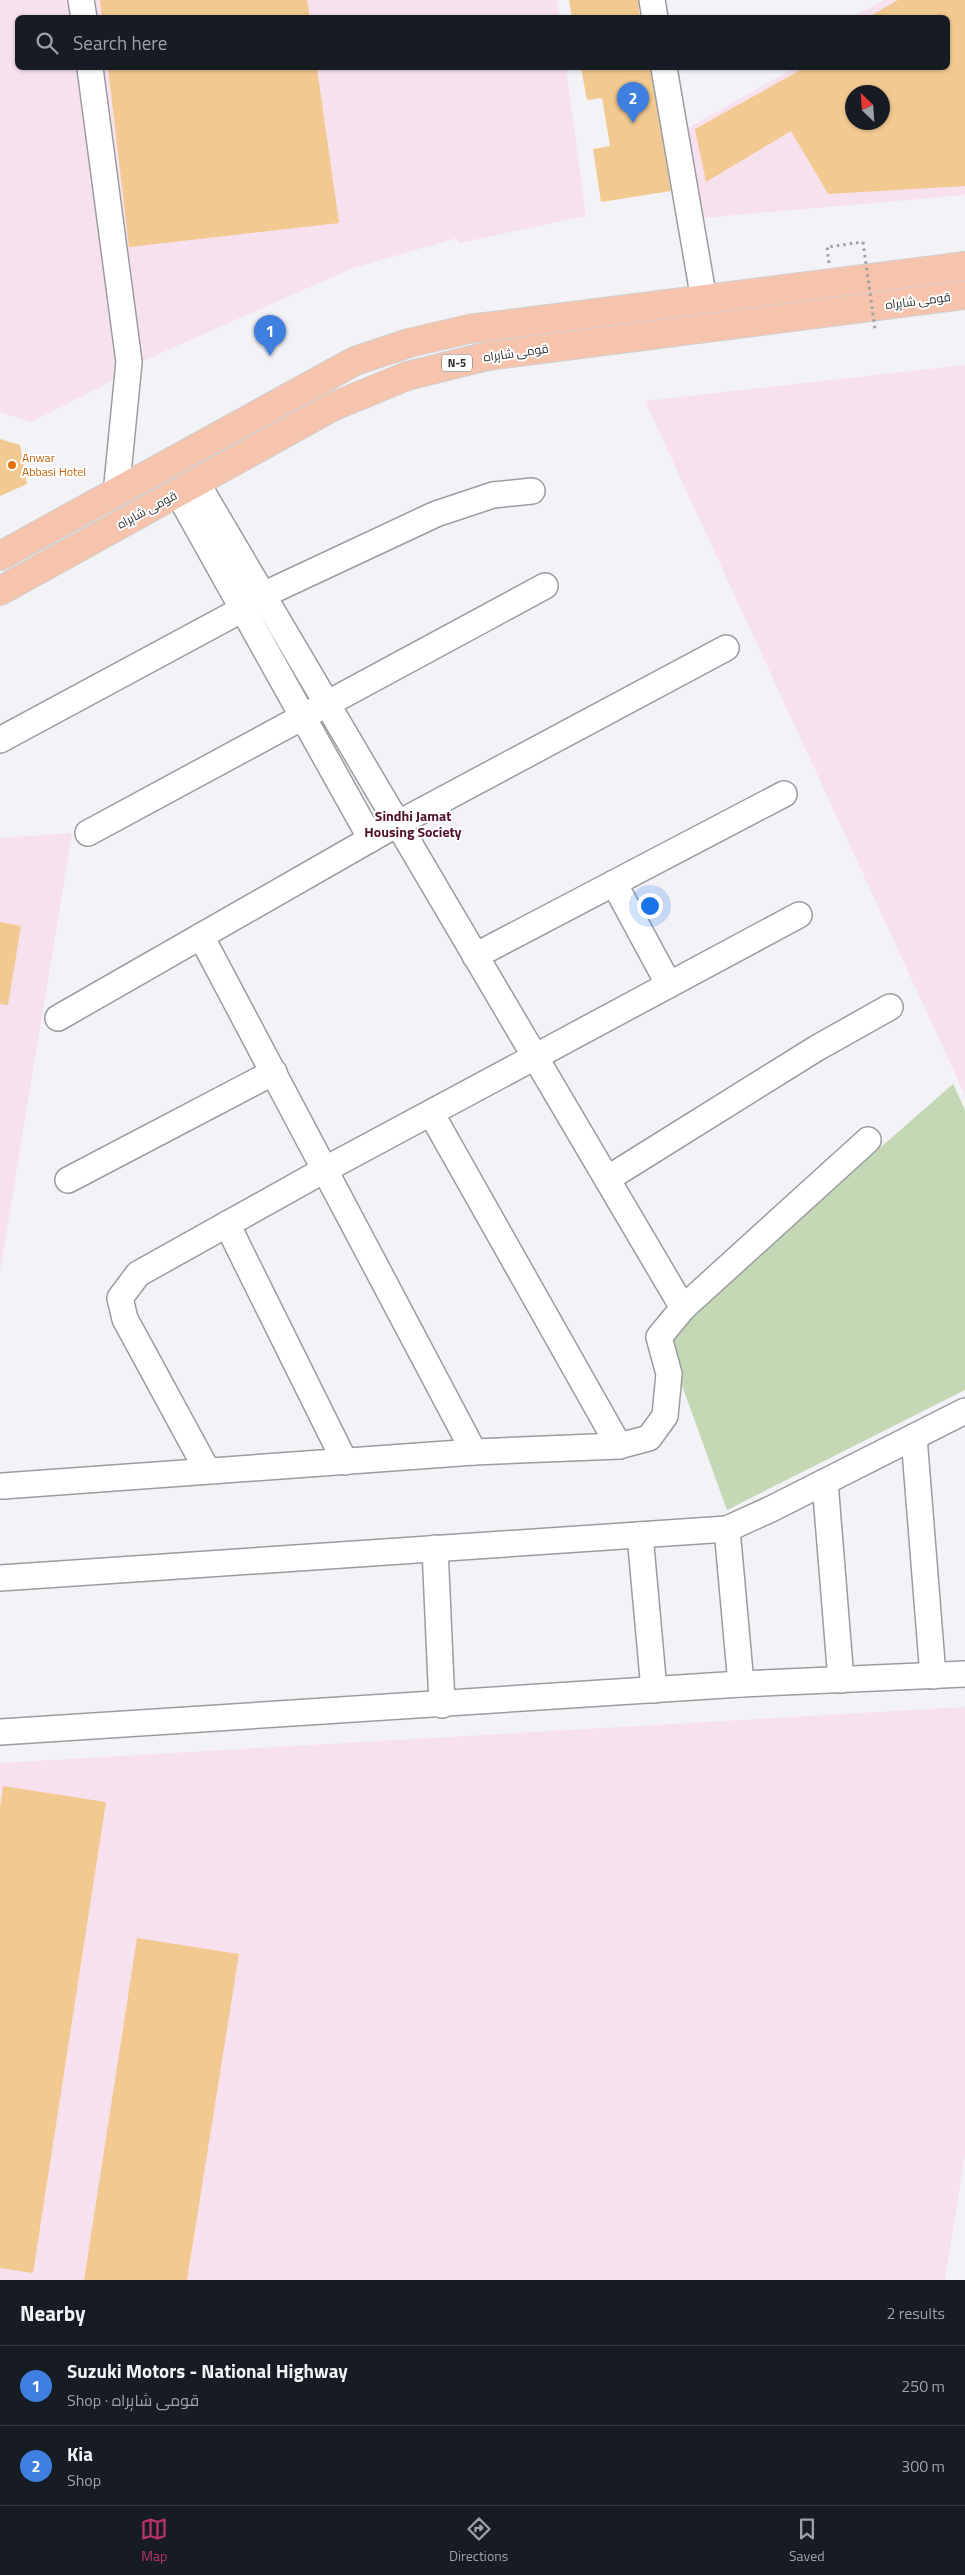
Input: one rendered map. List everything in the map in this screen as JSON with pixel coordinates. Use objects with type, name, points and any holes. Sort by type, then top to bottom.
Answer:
[{"type":"highway","name":"N-5","points":[[0,556],[116,494],[355,361],[409,343],[469,330],[965,266]]},
{"type":"highway","name":"قومی شاہراہ","points":[[0,591],[332,407],[407,376],[488,356],[965,295]]},
{"type":"street","points":[[81,0],[84,15]]},
{"type":"street","points":[[652,0],[654,15]]},
{"type":"street","points":[[90,70],[129,362],[116,494]]},
{"type":"street","points":[[664,70],[704,300]]},
{"type":"street","points":[[188,488],[253,602],[326,704],[683,1308]]},
{"type":"street","points":[[0,740],[253,602],[436,514],[493,495],[532,491]]},
{"type":"street","points":[[88,833],[545,586]]},
{"type":"street","points":[[253,602],[302,717],[371,839]]},
{"type":"street","points":[[58,1018],[397,824],[726,648]]},
{"type":"street","points":[[475,956],[784,794]]},
{"type":"street","points":[[614,883],[670,985]]},
{"type":"street","points":[[207,1470],[125,1319],[120,1298],[138,1274],[326,1169],[799,915]]},
{"type":"street","points":[[200,936],[326,1169],[474,1452]]},
{"type":"street","points":[[607,1179],[816,1048],[890,1006]]},
{"type":"street","points":[[68,1180],[274,1072]]},
{"type":"street","points":[[431,1113],[619,1446]]},
{"type":"street","points":[[3,1486],[474,1452],[619,1446],[649,1438],[665,1416],[669,1374],[659,1337],[683,1308],[868,1140]]},
{"type":"street","points":[[227,1224],[345,1462]]},
{"type":"street","points":[[0,1578],[727,1529],[772,1510],[965,1411]]},
{"type":"street","points":[[914,1437],[933,1676]]},
{"type":"street","points":[[826,1482],[841,1680]]},
{"type":"street","points":[[727,1529],[741,1684]]},
{"type":"street","points":[[640,1534],[654,1690]]},
{"type":"street","points":[[435,1548],[442,1705]]},
{"type":"street","points":[[0,1732],[442,1705],[741,1684],[965,1674]]},
{"type":"path","points":[[827,247],[863,242],[875,329]]},
{"type":"shaded area","points":[[0,0],[557,0],[559,15],[15,15],[15,70],[566,70],[586,216],[459,243],[457,238],[353,268],[120,371],[114,380],[31,422],[0,412]]},
{"type":"shaded area","points":[[884,0],[965,0],[965,195],[702,218],[685,130],[790,70],[950,70],[950,15],[856,15]]},
{"type":"shaded area","points":[[965,365],[965,1095],[645,401]]},
{"type":"shaded area","points":[[72,833],[0,1272],[0,838]]},
{"type":"shaded area","points":[[965,1707],[965,2154],[945,2280],[0,2280],[0,1763]]},
{"type":"green space","points":[[953,1084],[965,1110],[965,1390],[727,1510],[667,1344],[674,1328]]},
{"type":"building","points":[[100,0],[307,0],[310,15],[102,15]]},
{"type":"building","points":[[569,0],[638,0],[640,15],[572,15]]},
{"type":"building","points":[[898,0],[965,0],[965,186],[828,194],[791,131],[706,182],[695,129],[800,70],[950,70],[950,15],[872,15]]},
{"type":"building","points":[[108,70],[317,70],[339,223],[129,247]]},
{"type":"building","points":[[581,70],[650,70],[671,191],[601,202],[593,149],[610,146],[602,98],[587,100]]},
{"type":"building","name":"Anwar Abbasi Hotel","points":[[0,439],[20,445],[27,484],[0,496]]},
{"type":"building","points":[[0,922],[21,926],[8,1005],[0,1004]]},
{"type":"building","points":[[3,1786],[106,1802],[33,2273],[0,2268],[0,1808]]},
{"type":"building","points":[[137,1938],[239,1954],[187,2280],[84,2280]]},
{"type":"place","name":"Kia","points":[[633,123]]},
{"type":"place","name":"Suzuki Motors - National Highway","points":[[270,356]]},
{"type":"place","name":"Anwar Abbasi Hotel","points":[[12,465]]},
{"type":"district","name":"Sindhi Jamat Housing Society","points":[[413,824]]}]
